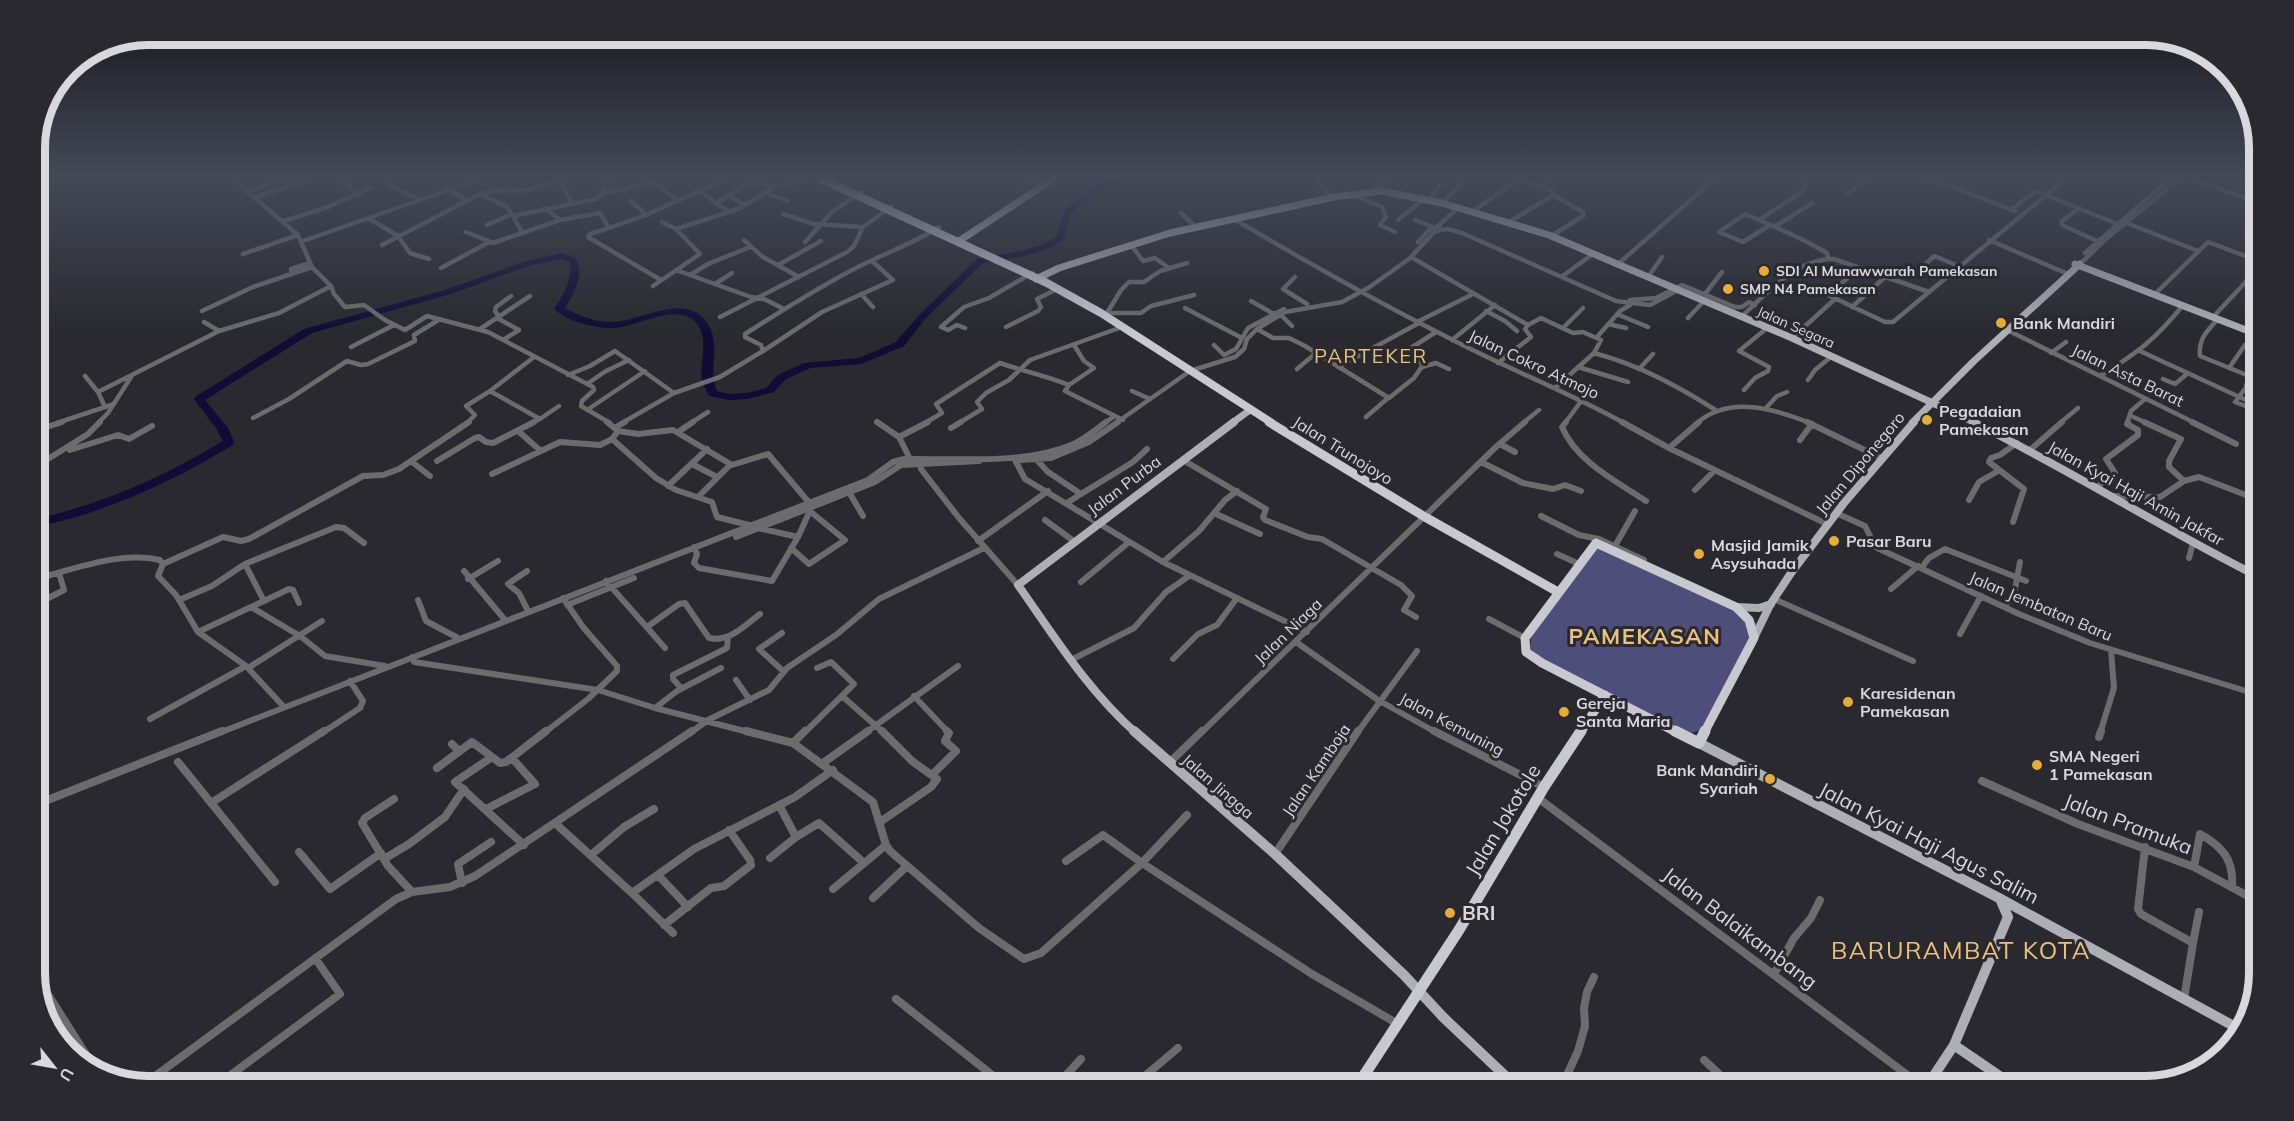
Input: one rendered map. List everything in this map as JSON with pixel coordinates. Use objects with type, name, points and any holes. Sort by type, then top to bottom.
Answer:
[{"type":"highway","points":[[938,229],[963,239],[976,248],[1034,276]]},
{"type":"highway","name":"Jalan Trunojoyo","points":[[1034,276],[1103,313],[1250,410],[1425,517],[1558,592]]},
{"type":"highway","points":[[1525,638],[1596,540],[1643,565],[1736,607],[1748,618],[1753,628],[1754,638],[1699,742]]},
{"type":"highway","name":"Jalan Kyai Haji Agus Salim","points":[[1525,638],[1524,648],[1530,657],[1699,742]]},
{"type":"highway","name":"Jalan Jokotole","points":[[1364,1076],[1459,930],[1544,787],[1605,695]]},
{"type":"main road","points":[[963,239],[976,229]]},
{"type":"main road","points":[[1034,276],[1188,229]]},
{"type":"main road","name":"Jalan Segara","points":[[1531,229],[1675,289],[1717,303],[1741,317],[1933,402]]},
{"type":"main road","points":[[1933,402],[2077,264],[2249,331]]},
{"type":"main road","name":"Jalan Kyai Haji Amin Jakfar","points":[[1933,402],[2017,443],[2193,543],[2249,572]]},
{"type":"main road","name":"Jalan Diponegoro","points":[[1754,638],[1773,601],[1827,524],[1881,458],[1933,402]]},
{"type":"main road","name":"Jalan Purba","points":[[1018,585],[1250,410]]},
{"type":"main road","name":"Jalan Jingga","points":[[1018,585],[1071,660],[1120,719],[1275,855],[1417,995],[1505,1076]]},
{"type":"main road","points":[[1736,607],[1759,608],[1773,601]]},
{"type":"main road","name":"Jalan Kyai Haji Agus Salim","points":[[1699,742],[1736,764],[1999,898],[2234,1025]]},
{"type":"main road","points":[[1934,1076],[1954,1045],[2008,917],[1999,898]]},
{"type":"main road","points":[[2008,917],[2025,913]]},
{"type":"main road","points":[[1954,1045],[1999,1076]]},
{"type":"street","points":[[292,229],[303,241],[311,265],[327,279],[334,294],[345,306],[363,305],[394,325],[407,330],[426,316],[480,329],[594,388],[581,402],[587,410],[617,429],[638,434],[668,429],[678,432],[730,465],[768,454],[844,541],[808,564],[791,548]]},
{"type":"street","points":[[303,241],[339,229]]},
{"type":"street","points":[[386,229],[398,237],[410,253],[429,259]]},
{"type":"street","points":[[382,245],[412,229]]},
{"type":"street","points":[[441,268],[469,250],[531,229]]},
{"type":"street","points":[[605,229],[587,236],[622,259],[661,280]]},
{"type":"street","points":[[653,285],[700,254],[676,229]]},
{"type":"street","points":[[805,242],[818,229]]},
{"type":"street","points":[[720,317],[847,252],[854,246],[862,229]]},
{"type":"street","points":[[763,351],[761,345],[746,337],[745,334],[816,289],[912,244],[936,229]]},
{"type":"street","name":"Jalan Cokro Atmojo","points":[[1252,229],[1436,332],[1498,363],[1582,400],[1669,448],[1827,524]]},
{"type":"street","points":[[1389,229],[1395,232]]},
{"type":"street","points":[[1227,358],[1236,350],[1248,328],[1303,306],[1336,300],[1359,291],[1412,257],[1429,230],[1432,229]]},
{"type":"street","points":[[1455,229],[1562,276],[1631,302],[1659,300],[1675,289]]},
{"type":"street","points":[[1551,236],[1561,229]]},
{"type":"street","points":[[1618,264],[1657,229]]},
{"type":"street","points":[[1723,229],[1719,232],[1743,242],[1766,229]]},
{"type":"street","points":[[1779,229],[1817,247],[1828,256],[1929,292]]},
{"type":"street","points":[[1859,268],[1828,295],[1891,323],[2003,229]]},
{"type":"street","points":[[2071,229],[2097,241]]},
{"type":"street","points":[[2077,264],[2097,241],[2113,229]]},
{"type":"street","points":[[2077,264],[2115,229]]},
{"type":"street","points":[[2140,229],[2198,250]]},
{"type":"street","points":[[466,232],[487,238],[489,242]]},
{"type":"street","points":[[243,254],[298,235]]},
{"type":"street","points":[[744,240],[766,261],[799,277]]},
{"type":"street","points":[[1989,240],[2066,273]]},
{"type":"street","points":[[778,265],[821,241]]},
{"type":"street","points":[[1400,263],[1422,241]]},
{"type":"street","points":[[2155,294],[2198,250],[2209,243],[2249,257]]},
{"type":"street","points":[[1131,245],[1143,261],[1155,258],[1169,268]]},
{"type":"street","points":[[690,275],[708,264],[750,247]]},
{"type":"street","points":[[1562,276],[1593,254]]},
{"type":"street","points":[[1741,317],[1780,283],[1811,262],[1828,256]]},
{"type":"street","points":[[1916,274],[1934,256],[1959,266]]},
{"type":"street","points":[[1412,257],[1528,325]]},
{"type":"street","points":[[1648,277],[1662,257]]},
{"type":"street","points":[[492,474],[541,450],[564,442],[600,445],[612,439],[617,429],[674,393],[709,382],[731,371],[820,314],[894,279],[872,261]]},
{"type":"street","points":[[1103,313],[1115,303],[1119,289],[1123,285],[1136,281],[1144,282],[1169,268],[1187,263]]},
{"type":"street","points":[[202,311],[257,285],[311,265]]},
{"type":"street","points":[[676,270],[784,309]]},
{"type":"street","points":[[1688,318],[1722,272]]},
{"type":"street","points":[[715,284],[732,273]]},
{"type":"street","points":[[965,328],[957,325],[948,330],[941,327],[964,307],[989,298],[1034,276]]},
{"type":"street","points":[[1295,277],[1283,289],[1303,306]]},
{"type":"street","points":[[1852,307],[1885,277]]},
{"type":"street","points":[[2249,279],[2216,318],[2199,345],[2201,350],[2199,354],[2249,376]]},
{"type":"street","points":[[98,392],[219,331],[279,313],[331,286]]},
{"type":"street","points":[[1006,327],[1038,311],[1041,307],[1037,299],[1057,289]]},
{"type":"street","points":[[861,294],[873,307]]},
{"type":"street","points":[[1338,368],[1418,322],[1473,294]]},
{"type":"street","points":[[1103,313],[1141,313],[1152,306],[1194,295]]},
{"type":"street","points":[[503,340],[519,330],[498,317],[495,311],[496,307],[511,296]]},
{"type":"street","points":[[480,329],[530,296]]},
{"type":"street","points":[[1792,338],[1835,299]]},
{"type":"street","points":[[1251,301],[1292,326]]},
{"type":"street","points":[[1597,337],[1631,302]]},
{"type":"street","points":[[1717,303],[1738,308],[1749,302],[1755,305]]},
{"type":"street","points":[[1452,340],[1495,305]]},
{"type":"street","points":[[2100,376],[2140,351],[2162,331],[2183,305]]},
{"type":"street","points":[[1185,308],[1242,338]]},
{"type":"street","points":[[1563,328],[1583,308]]},
{"type":"street","points":[[1486,311],[1505,321],[1516,331]]},
{"type":"street","points":[[1617,314],[1648,327]]},
{"type":"street","points":[[966,459],[1015,460],[1065,454],[1105,427],[1123,420],[1190,371],[1227,358],[1244,349],[1247,339],[1277,315]]},
{"type":"street","points":[[1498,363],[1531,338],[1525,330],[1528,325],[1539,318],[1573,333],[1581,332],[1602,341],[1555,388]]},
{"type":"street","points":[[253,418],[289,399],[347,361],[361,365],[368,364],[405,346],[416,340],[414,335],[440,319]]},
{"type":"street","points":[[204,322],[219,331]]},
{"type":"street","points":[[1608,324],[1626,328]]},
{"type":"street","points":[[351,347],[394,325]]},
{"type":"street","points":[[951,429],[982,409],[982,406],[977,403],[980,396],[1014,377],[1017,370],[1030,360],[1120,326]]},
{"type":"street","points":[[1744,390],[1755,378],[1768,370],[1768,367],[1739,351],[1767,328]]},
{"type":"street","points":[[1257,329],[1275,339],[1289,338],[1388,398]]},
{"type":"street","name":"Jalan Asta Barat","points":[[2007,330],[2236,444]]},
{"type":"street","points":[[1422,367],[1423,364],[1406,351],[1436,332]]},
{"type":"street","points":[[2052,353],[2066,342]]},
{"type":"street","points":[[1074,345],[1084,361],[1094,368],[1069,385],[1065,391],[1123,420]]},
{"type":"street","points":[[1214,345],[1227,358]]},
{"type":"street","points":[[2229,368],[2246,345]]},
{"type":"street","points":[[2140,351],[2249,402]]},
{"type":"street","points":[[568,375],[578,369],[588,368],[611,352],[619,352],[674,393]]},
{"type":"street","points":[[1593,352],[1621,360],[1684,390],[1717,411]]},
{"type":"street","points":[[1297,369],[1316,353]]},
{"type":"street","points":[[1639,369],[1653,354]]},
{"type":"street","points":[[1808,380],[1815,370],[1832,356]]},
{"type":"street","points":[[284,707],[247,667],[198,632],[179,600],[158,576],[163,564],[223,537],[249,539],[363,476],[383,475],[412,462],[473,419],[475,416],[466,406],[490,391],[534,357]]},
{"type":"street","points":[[587,384],[606,371],[629,360]]},
{"type":"street","points":[[1366,417],[1406,386],[1422,367],[1435,363],[1449,369]]},
{"type":"street","points":[[899,437],[939,416],[942,411],[936,404],[998,364],[1050,377],[1069,385]]},
{"type":"street","points":[[1578,367],[1628,382]]},
{"type":"street","points":[[587,410],[645,371]]},
{"type":"street","points":[[2163,379],[2175,384],[2188,373]]},
{"type":"street","points":[[85,376],[98,392],[105,406]]},
{"type":"street","points":[[45,462],[88,434],[115,404],[131,377]]},
{"type":"street","points":[[2249,383],[2235,402],[2249,407]]},
{"type":"street","points":[[490,391],[540,419]]},
{"type":"street","points":[[1132,391],[1150,399]]},
{"type":"street","points":[[1765,409],[1778,396],[1786,392]]},
{"type":"street","points":[[2097,487],[2115,473],[2106,459],[2138,435],[2138,430],[2128,425],[2131,411],[2145,399]]},
{"type":"street","points":[[1582,400],[1562,427],[1565,438],[1575,449],[1646,501]]},
{"type":"street","points":[[45,427],[115,404]]},
{"type":"street","points":[[1669,448],[1703,418],[1717,411],[1746,405],[1812,424],[1881,458]]},
{"type":"street","points":[[436,461],[475,438],[479,437],[490,443],[518,431],[559,406]]},
{"type":"street","points":[[2030,450],[2078,408]]},
{"type":"street","name":"Jalan Niaga","points":[[1168,763],[1307,632],[1481,462],[1539,410]]},
{"type":"street","points":[[678,432],[708,412]]},
{"type":"street","points":[[1105,427],[1115,416]]},
{"type":"street","points":[[2131,416],[2181,439],[2169,461],[2169,467],[2184,481]]},
{"type":"street","points":[[877,422],[899,437],[910,459]]},
{"type":"street","points":[[1800,440],[1812,424]]},
{"type":"street","points":[[61,453],[116,435],[129,439],[152,426]]},
{"type":"street","points":[[518,431],[541,450]]},
{"type":"street","points":[[612,439],[668,486],[714,504],[717,517],[798,537]]},
{"type":"street","points":[[2013,522],[2024,489],[1998,471],[1989,460],[2017,443]]},
{"type":"street","points":[[1500,444],[1515,452]]},
{"type":"street","points":[[668,486],[707,449]]},
{"type":"street","points":[[1067,503],[1133,462],[1147,449]]},
{"type":"street","points":[[889,469],[920,461],[1036,458]]},
{"type":"street","points":[[1036,458],[1048,472],[1081,494]]},
{"type":"street","points":[[45,801],[386,666],[413,659],[458,638],[528,611],[565,601],[754,526],[849,492],[878,477],[898,460],[920,461]]},
{"type":"street","points":[[1015,460],[1021,475],[1128,543],[1189,576],[1307,632]]},
{"type":"street","points":[[1183,460],[1266,509],[1263,517],[1265,520],[1308,537],[1322,539],[1401,585],[1411,598],[1404,609],[1416,617]]},
{"type":"street","points":[[920,461],[921,469],[978,541],[981,549],[1018,585]]},
{"type":"street","points":[[412,462],[430,476]]},
{"type":"street","points":[[1481,462],[1523,483],[1553,489],[1565,485],[1581,491]]},
{"type":"street","points":[[692,464],[717,477]]},
{"type":"street","points":[[698,497],[730,465]]},
{"type":"street","points":[[1695,490],[1716,470]]},
{"type":"street","points":[[1969,500],[1979,482],[1998,471]]},
{"type":"street","points":[[2113,496],[2160,497],[2184,481],[2199,477],[2249,496]]},
{"type":"street","points":[[695,549],[694,563],[699,568],[772,581],[798,537],[811,505],[869,482]]},
{"type":"street","points":[[978,541],[1048,491]]},
{"type":"street","points":[[1163,562],[1199,531],[1237,491]]},
{"type":"street","points":[[849,492],[863,516]]},
{"type":"street","points":[[1615,546],[1635,511]]},
{"type":"street","points":[[1214,513],[1260,534]]},
{"type":"street","name":"Jalan Jembatan Baru","points":[[1836,513],[1868,527],[1871,533],[1869,544],[2066,634],[2249,692]]},
{"type":"street","points":[[1541,516],[1579,535],[1615,546],[1644,560],[1643,565]]},
{"type":"street","points":[[1045,520],[1075,542]]},
{"type":"street","points":[[736,537],[754,526]]},
{"type":"street","points":[[179,600],[212,586],[245,564],[337,527],[344,528],[364,543]]},
{"type":"street","points":[[1081,582],[1128,543]]},
{"type":"street","points":[[2189,558],[2193,543]]},
{"type":"street","points":[[155,1076],[386,905],[412,892],[440,889],[462,883],[556,824],[708,720],[772,687],[783,671],[836,635],[888,594],[981,549]]},
{"type":"street","points":[[1891,589],[1929,558],[1945,549],[2026,581]]},
{"type":"street","points":[[1557,554],[1579,564]]},
{"type":"street","points":[[45,576],[130,558],[156,558],[163,564]]},
{"type":"street","points":[[468,579],[498,561]]},
{"type":"street","points":[[2004,607],[2012,597],[2020,562]]},
{"type":"street","points":[[245,564],[264,601]]},
{"type":"street","points":[[464,571],[468,579],[505,620]]},
{"type":"street","points":[[527,571],[508,584],[519,593],[528,611]]},
{"type":"street","points":[[45,600],[64,590],[59,573]]},
{"type":"street","points":[[1071,660],[1134,628],[1167,592],[1189,576]]},
{"type":"street","points":[[608,584],[634,578]]},
{"type":"street","points":[[608,584],[665,648]]},
{"type":"street","points":[[198,632],[289,589],[293,590],[298,603]]},
{"type":"street","points":[[1960,634],[1980,596]]},
{"type":"street","points":[[2012,597],[2032,604]]},
{"type":"street","points":[[1173,659],[1198,634],[1217,625],[1237,598]]},
{"type":"street","points":[[418,600],[426,621],[458,638]]},
{"type":"street","points":[[437,768],[474,742],[503,763],[512,759],[598,690],[617,671],[618,667],[565,601]]},
{"type":"street","points":[[1773,601],[1913,661]]},
{"type":"street","points":[[646,627],[679,604],[685,603],[711,639],[728,637],[760,614]]},
{"type":"street","points":[[251,607],[300,636],[321,654],[330,658],[386,666]]},
{"type":"street","points":[[1489,619],[1525,638]]},
{"type":"street","points":[[150,719],[247,667],[322,621]]},
{"type":"street","points":[[782,633],[759,649],[783,671]]},
{"type":"street","points":[[681,688],[673,679],[673,675],[727,648],[728,637]]},
{"type":"street","name":"Jalan Kemuning","points":[[1296,642],[1378,700],[1544,787]]},
{"type":"street","points":[[2100,734],[2114,688],[2111,650]]},
{"type":"street","name":"Jalan Kamboja","points":[[1275,855],[1316,797],[1378,700],[1417,651]]},
{"type":"street","points":[[413,659],[598,690],[655,708],[793,742],[873,802],[886,845],[907,866],[1019,957],[1033,958],[1142,863],[1187,815]]},
{"type":"street","points":[[793,742],[854,684],[831,662],[817,668]]},
{"type":"street","points":[[823,763],[958,666]]},
{"type":"street","points":[[655,708],[681,688],[722,669]]},
{"type":"street","points":[[736,680],[750,700]]},
{"type":"street","points":[[212,803],[360,708],[363,701],[350,681]]},
{"type":"street","points":[[842,696],[875,724],[912,761],[937,779],[931,787],[880,822]]},
{"type":"street","points":[[914,696],[949,732],[945,741],[956,751],[932,775]]},
{"type":"street","points":[[452,744],[459,751]]},
{"type":"street","points":[[492,757],[456,781],[456,784],[524,845]]},
{"type":"street","points":[[486,809],[536,784],[512,759]]},
{"type":"street","points":[[178,762],[275,882]]},
{"type":"street","points":[[632,893],[687,853],[806,790],[833,770]]},
{"type":"street","name":"Jalan Pramuka","points":[[1982,781],[2078,824],[2194,867],[2249,896]]},
{"type":"street","points":[[299,852],[330,889],[382,856],[409,844],[445,817],[464,789]]},
{"type":"street","points":[[394,798],[362,822],[382,856],[412,892]]},
{"type":"street","name":"Jalan Balaikambang","points":[[1538,798],[1909,1076]]},
{"type":"street","points":[[778,805],[796,837]]},
{"type":"street","points":[[591,855],[624,827],[654,809]]},
{"type":"street","points":[[770,858],[796,837],[819,823],[864,863]]},
{"type":"street","points":[[556,824],[673,933]]},
{"type":"street","points":[[664,925],[711,888],[724,886],[751,864],[729,830]]},
{"type":"street","points":[[2194,867],[2200,834],[2211,841],[2228,858],[2232,866],[2232,887]]},
{"type":"street","points":[[1066,861],[1103,835],[1312,974],[1398,1024]]},
{"type":"street","points":[[462,883],[458,864],[490,842]]},
{"type":"street","points":[[833,889],[886,845]]},
{"type":"street","points":[[2145,847],[2138,909],[2141,914],[2193,943]]},
{"type":"street","points":[[873,898],[907,866]]},
{"type":"street","points":[[658,875],[688,907]]},
{"type":"street","points":[[1774,974],[1794,938],[1811,918],[1820,900]]},
{"type":"street","points":[[2184,1000],[2199,912]]},
{"type":"street","points":[[229,1076],[339,994],[340,992],[315,958]]},
{"type":"street","points":[[1566,1076],[1581,1043],[1585,1026],[1584,1008],[1587,992],[1594,977]]},
{"type":"street","points":[[47,993],[87,1055]]},
{"type":"street","points":[[896,999],[993,1076]]},
{"type":"street","points":[[1145,1076],[1178,1048]]},
{"type":"street","points":[[1065,1076],[1081,1059]]},
{"type":"street","points":[[1704,1060],[1721,1076]]},
{"type":"shaded area","points":[[1601,546],[1749,614],[1756,623],[1757,631],[1703,729],[1692,733],[1652,717],[1537,656],[1530,648],[1532,633],[1594,549]]},
{"type":"waterway","points":[[45,521],[86,510],[135,492],[183,469],[229,442],[224,431],[199,399],[308,331],[448,292],[529,263],[563,256],[574,261],[574,280],[570,292],[559,309],[586,321],[616,325],[676,311],[696,316],[707,332],[709,345],[707,379],[713,394],[729,397],[747,396],[770,390],[782,377],[808,365],[861,361],[900,344],[923,316],[980,261],[1023,254],[1047,246],[1061,237],[1063,229]]},
{"type":"place","name":"SDI Al Munawwarah Pamekasan","points":[[1764,271]]},
{"type":"place","name":"SMP N4 Pamekasan","points":[[1728,289]]},
{"type":"place","name":"Bank Mandiri","points":[[2001,323]]},
{"type":"place","name":"Pegadaian Pamekasan","points":[[1927,420]]},
{"type":"place","name":"Pasar Baru","points":[[1834,541]]},
{"type":"place","name":"Masjid Jamik Asysuhada","points":[[1699,554]]},
{"type":"place","name":"Karesidenan Pamekasan","points":[[1848,702]]},
{"type":"place","name":"Gereja Santa Maria","points":[[1564,712]]},
{"type":"place","name":"SMA Negeri 1 Pamekasan","points":[[2037,765]]},
{"type":"place","name":"Bank Mandiri Syariah","points":[[1770,779]]},
{"type":"place","name":"BRI","points":[[1450,913]]},
{"type":"district","name":"PARTEKER","points":[[1371,356]]},
{"type":"district","name":"PAMEKASAN","points":[[1645,636]]},
{"type":"district","name":"BARURAMBAT KOTA","points":[[1961,951]]}]
